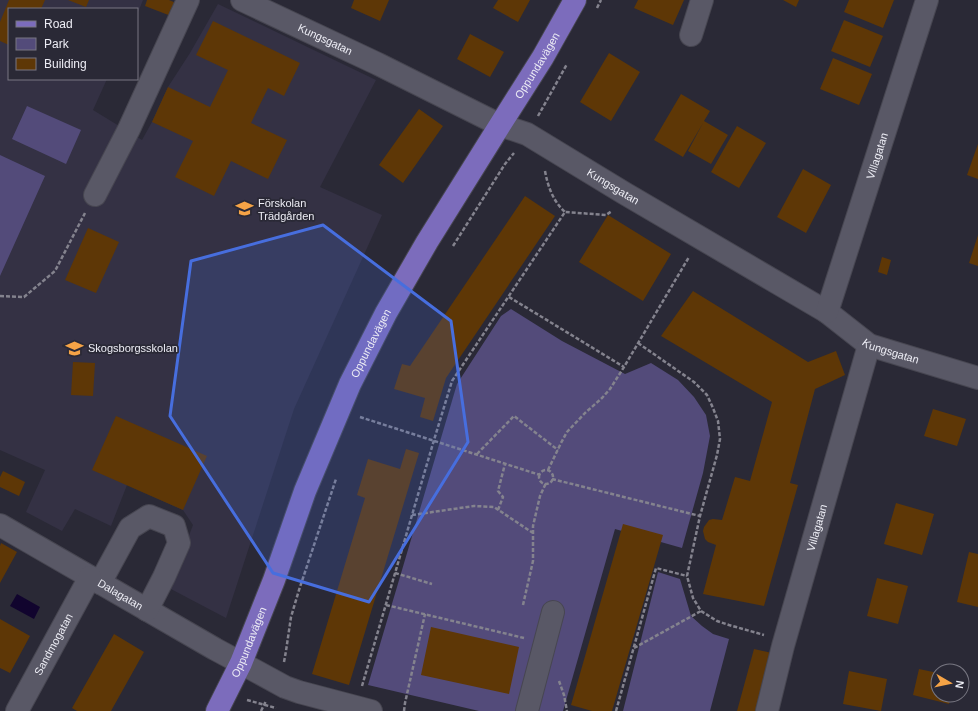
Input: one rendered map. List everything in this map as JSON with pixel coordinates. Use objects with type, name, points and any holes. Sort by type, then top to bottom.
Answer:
[{"type":"main road","name":"Oppundavägen","points":[[218,711],[241,663],[274,580],[305,491],[350,384],[390,306],[427,242],[544,57],[575,0]]},
{"type":"street","points":[[95,195],[129,129],[188,0]]},
{"type":"street","name":"Kungsgatan","points":[[242,0],[378,64],[500,125],[527,134],[624,193],[827,312],[870,345],[978,378]]},
{"type":"street","points":[[691,35],[702,0]]},
{"type":"street","name":"Villagatan","points":[[827,312],[927,0]]},
{"type":"street","name":"Villagatan","points":[[767,711],[785,641],[870,345]]},
{"type":"street","name":"Sandmogatan","points":[[17,711],[95,580],[130,528],[149,516],[174,526],[179,543],[147,610]]},
{"type":"street","name":"Dalagatan","points":[[0,525],[215,650],[275,682],[299,692],[363,709]]},
{"type":"street","points":[[527,711],[552,612]]},
{"type":"path","points":[[594,14],[601,0]]},
{"type":"path","points":[[450,250],[505,164],[520,146],[538,117],[567,62]]},
{"type":"path","points":[[542,164],[553,198],[565,212],[606,215],[614,210],[624,193]]},
{"type":"path","points":[[0,296],[24,297],[55,271],[95,195]]},
{"type":"path","points":[[363,709],[386,605],[452,381],[565,212]]},
{"type":"path","points":[[540,475],[542,472],[548,470],[568,432],[610,389],[700,237]]},
{"type":"path","points":[[509,297],[624,367]]},
{"type":"path","points":[[638,343],[694,382],[707,395],[718,421],[720,439],[717,455],[700,516],[687,576],[693,598],[701,611],[717,620],[728,625],[785,641]]},
{"type":"path","points":[[357,424],[362,412]]},
{"type":"path","points":[[477,454],[514,416],[558,450]]},
{"type":"path","points":[[360,417],[540,475]]},
{"type":"path","points":[[498,510],[503,497],[498,491],[505,464]]},
{"type":"path","points":[[548,470],[553,475],[552,479]]},
{"type":"path","points":[[275,682],[283,663],[291,617],[299,590],[338,472]]},
{"type":"path","points":[[540,475],[542,481],[546,483]]},
{"type":"path","points":[[552,479],[700,516]]},
{"type":"path","points":[[523,605],[533,561],[533,526],[540,496],[546,483],[550,482],[552,479]]},
{"type":"path","points":[[412,515],[474,506],[494,507],[533,533]]},
{"type":"path","points":[[616,711],[656,568],[687,576]]},
{"type":"path","points":[[395,573],[432,584]]},
{"type":"path","points":[[386,605],[544,643]]},
{"type":"path","points":[[633,648],[701,611]]},
{"type":"path","points":[[404,711],[425,614]]},
{"type":"highlighted area","points":[[323,225],[451,321],[468,442],[369,602],[273,573],[170,416],[191,261]]},
{"type":"shaded area","points":[[0,0],[143,0],[138,12],[138,8],[8,8],[8,80],[107,80],[93,110],[142,140],[168,87],[190,53],[218,4],[376,80],[320,187],[382,215],[294,409],[226,618],[169,588],[193,525],[183,510],[127,485],[111,526],[75,509],[62,531],[26,512],[45,470],[0,450]]},
{"type":"shaded area","points":[[17,594],[40,607],[34,619],[10,606]]},
{"type":"green space","points":[[27,106],[81,130],[66,164],[12,139]]},
{"type":"green space","points":[[0,155],[45,176],[0,276]]},
{"type":"green space","points":[[511,309],[562,341],[625,374],[651,363],[678,380],[694,397],[706,415],[710,436],[703,473],[682,548],[615,529],[563,711],[479,711],[368,685],[457,384],[501,316]]},
{"type":"green space","points":[[658,572],[680,579],[691,616],[713,634],[729,639],[710,711],[623,711]]},
{"type":"building","points":[[9,0],[45,0],[41,8],[8,8],[8,45],[0,41],[0,22]]},
{"type":"building","points":[[68,0],[89,0],[86,7]]},
{"type":"building","points":[[147,0],[169,0],[176,3],[171,16],[145,6]]},
{"type":"building","points":[[354,0],[389,0],[380,21],[351,8]]},
{"type":"building","points":[[498,0],[530,0],[518,22],[493,8]]},
{"type":"building","points":[[638,0],[684,0],[673,25],[634,8]]},
{"type":"building","points":[[783,0],[799,0],[796,7]]},
{"type":"building","points":[[849,0],[894,0],[883,28],[844,12]]},
{"type":"building","points":[[844,20],[883,36],[870,67],[831,51]]},
{"type":"building","points":[[213,21],[300,63],[284,96],[268,88],[251,123],[287,140],[268,179],[231,161],[214,196],[175,177],[193,141],[152,122],[168,87],[210,107],[228,70],[196,55]]},
{"type":"building","points":[[470,34],[504,52],[490,77],[457,59]]},
{"type":"building","points":[[609,53],[640,72],[611,121],[580,102]]},
{"type":"building","points":[[833,58],[872,74],[859,105],[820,89]]},
{"type":"building","points":[[681,94],[710,111],[704,121],[728,135],[711,164],[688,151],[703,123],[683,157],[654,140]]},
{"type":"building","points":[[419,109],[443,126],[403,183],[379,165]]},
{"type":"building","points":[[737,126],[766,143],[739,188],[711,172]]},
{"type":"building","points":[[978,144],[978,179],[967,175]]},
{"type":"building","points":[[803,169],[831,185],[806,233],[777,217]]},
{"type":"building","points":[[525,196],[555,216],[446,378],[433,421],[420,417],[425,398],[394,389],[402,364],[410,366]]},
{"type":"building","points":[[608,215],[671,254],[643,301],[579,262]]},
{"type":"building","points":[[88,228],[119,242],[96,293],[65,280]]},
{"type":"building","points":[[978,235],[978,266],[969,263]]},
{"type":"building","points":[[882,257],[891,260],[887,275],[878,272]]},
{"type":"building","points":[[693,291],[808,362],[836,351],[845,375],[815,389],[790,483],[798,485],[764,606],[703,594],[716,545],[705,539],[703,531],[704,527],[709,520],[722,520],[735,477],[750,481],[772,402],[661,336]]},
{"type":"building","points":[[73,362],[95,363],[93,396],[71,395]]},
{"type":"building","points":[[933,409],[966,419],[957,446],[924,436]]},
{"type":"building","points":[[116,416],[207,456],[183,510],[92,470]]},
{"type":"building","points":[[406,449],[419,453],[349,685],[312,674],[365,498],[357,495],[368,459],[400,469]]},
{"type":"building","points":[[3,471],[25,482],[19,496],[0,487],[0,477]]},
{"type":"building","points":[[896,503],[934,514],[922,555],[884,544]]},
{"type":"building","points":[[623,524],[663,535],[612,711],[592,711],[571,705]]},
{"type":"building","points":[[1,543],[17,552],[0,583],[0,546]]},
{"type":"building","points":[[969,552],[978,554],[978,607],[957,602]]},
{"type":"building","points":[[877,578],[908,586],[898,624],[867,616]]},
{"type":"building","points":[[0,619],[30,636],[10,673],[0,668]]},
{"type":"building","points":[[431,627],[519,647],[509,694],[421,675]]},
{"type":"building","points":[[114,634],[144,652],[111,711],[77,711],[72,708]]},
{"type":"building","points":[[754,649],[772,653],[757,711],[737,711]]},
{"type":"building","points":[[919,669],[930,671],[930,699],[913,695]]},
{"type":"building","points":[[849,671],[887,679],[881,711],[843,704]]},
{"type":"place","name":"Förskolan Trädgården","points":[[245,209]]},
{"type":"place","name":"Skogsborgsskolan","points":[[75,348]]}]
